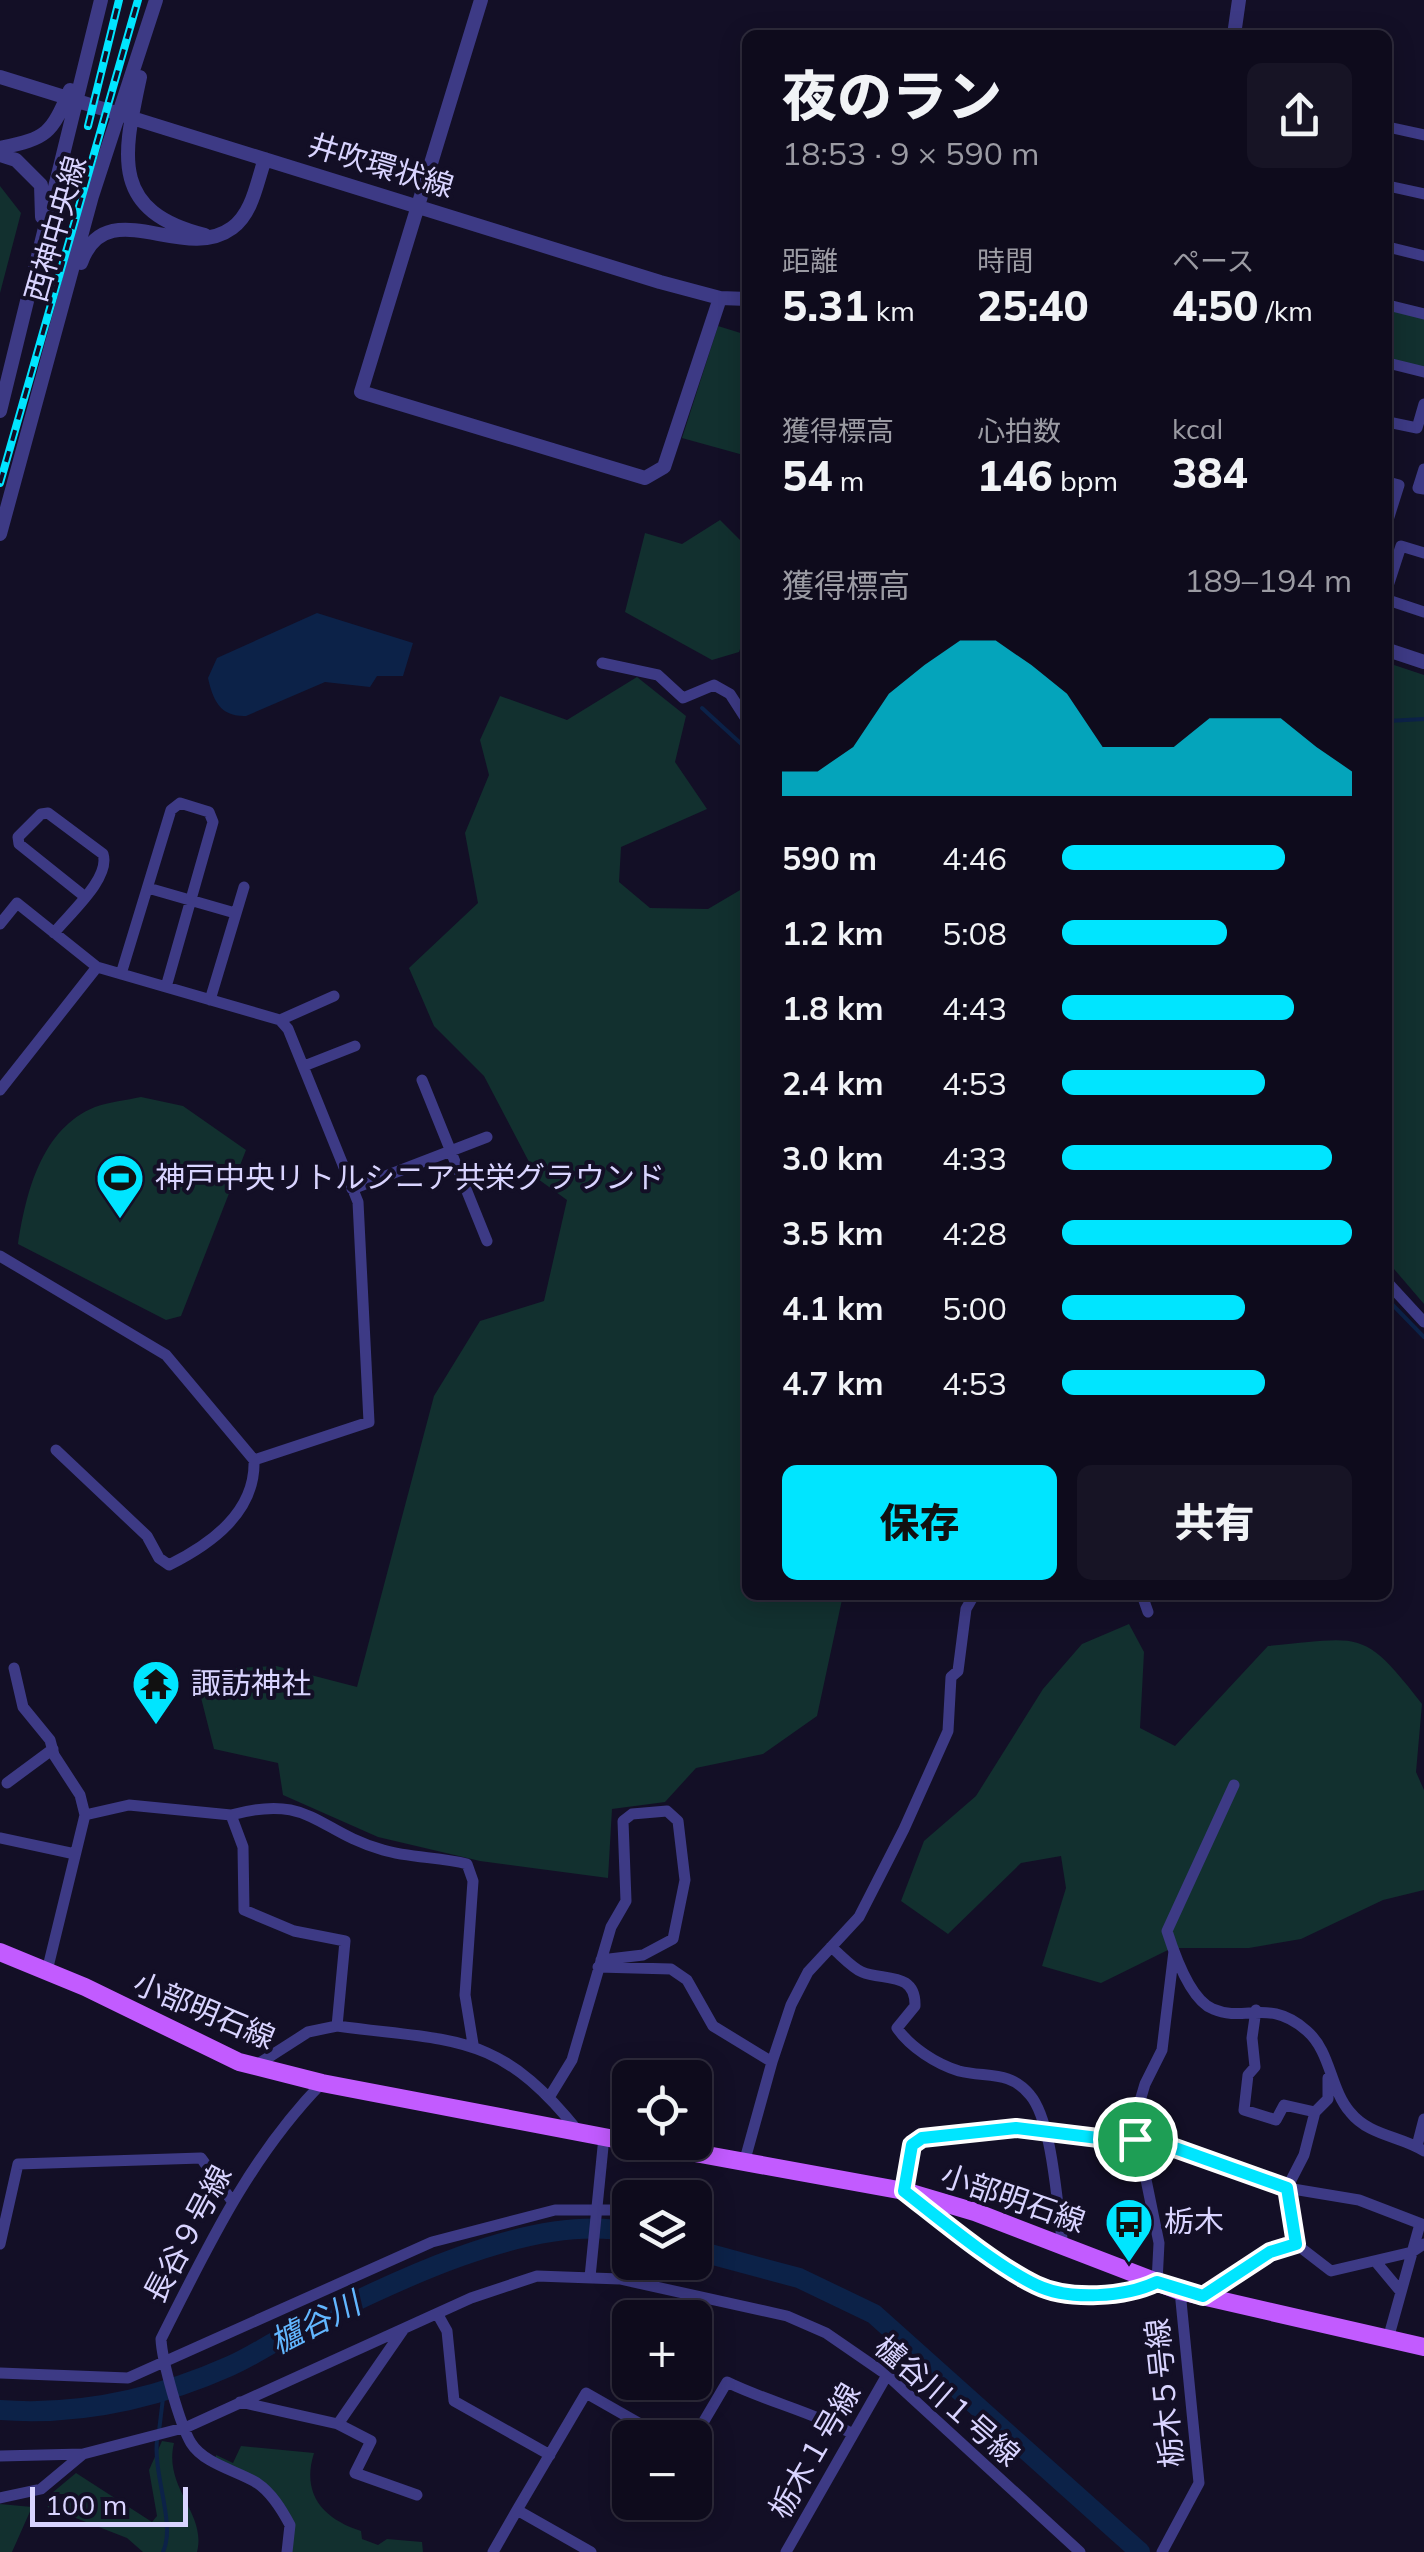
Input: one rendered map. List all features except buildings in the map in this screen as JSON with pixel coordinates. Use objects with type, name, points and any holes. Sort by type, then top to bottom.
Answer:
[{"type":"main road","name":"小部明石線","points":[[0,1952],[255,2066],[322,2083],[612,2138]]},
{"type":"main road","name":"小部明石線","points":[[712,2157],[904,2191],[1063,2245],[1180,2291],[1424,2347]]},
{"type":"street","points":[[0,151],[54,128],[76,78],[98,0]]},
{"type":"street","name":"西神中央線","points":[[0,411],[98,0]]},
{"type":"street","points":[[481,0],[361,392],[645,478],[664,467],[720,298]]},
{"type":"street","points":[[1235,30],[1239,0]]},
{"type":"street","points":[[155,5],[124,152],[128,182],[165,220],[211,237]]},
{"type":"street","name":"西神中央線","points":[[0,534],[92,196],[155,5]]},
{"type":"street","name":"井吹環状線","points":[[0,77],[720,298],[742,298]]},
{"type":"street","points":[[1392,128],[1424,135]]},
{"type":"street","points":[[0,151],[30,171],[40,185],[44,206],[19,341]]},
{"type":"street","points":[[48,353],[86,249],[112,231],[136,228],[189,242],[232,228],[250,206],[265,159]]},
{"type":"street","points":[[1392,187],[1424,194]]},
{"type":"street","points":[[1392,248],[1424,256]]},
{"type":"street","points":[[1392,306],[1424,314]]},
{"type":"street","points":[[1392,364],[1424,372]]},
{"type":"street","points":[[1392,423],[1416,428],[1424,404]]},
{"type":"street","points":[[1424,469],[1418,488],[1424,490]]},
{"type":"street","points":[[1392,483],[1399,485],[1392,507]]},
{"type":"street","points":[[1392,574],[1401,546],[1424,553]]},
{"type":"street","points":[[1392,601],[1424,612]]},
{"type":"street","points":[[1392,651],[1424,662]]},
{"type":"street","points":[[602,663],[658,674],[683,698],[714,685],[730,694],[742,713]]},
{"type":"street","points":[[121,974],[171,810],[180,804],[209,812],[213,822],[166,987]]},
{"type":"street","points":[[54,932],[84,896],[105,870],[103,854],[48,813],[41,814],[18,837],[19,844],[84,896]]},
{"type":"street","points":[[210,1000],[244,887]]},
{"type":"street","points":[[148,888],[235,913]]},
{"type":"street","points":[[0,924],[17,902],[97,967],[280,1020],[334,996]]},
{"type":"street","points":[[0,1090],[97,967]]},
{"type":"street","points":[[254,1460],[369,1422],[358,1202],[304,1066],[280,1020]]},
{"type":"street","points":[[304,1066],[355,1046]]},
{"type":"street","points":[[422,1080],[487,1242]]},
{"type":"street","points":[[352,1189],[487,1137]]},
{"type":"street","points":[[0,1256],[166,1355],[254,1460],[254,1472],[232,1524],[204,1548],[169,1564],[159,1558],[147,1536],[56,1450]]},
{"type":"street","points":[[1392,1287],[1424,1322]]},
{"type":"street","points":[[744,2163],[791,2004],[808,1972],[859,1917],[948,1731],[951,1677],[958,1671],[966,1609],[971,1600]]},
{"type":"street","points":[[1144,1600],[1148,1612]]},
{"type":"street","points":[[14,1668],[23,1708],[50,1740],[80,1796],[85,1815],[46,1971]]},
{"type":"street","points":[[7,1783],[53,1749]]},
{"type":"street","points":[[1234,1785],[1168,1931],[1174,1951],[1202,2002],[1216,2011],[1267,2010],[1307,2030],[1319,2044],[1349,2112],[1362,2124],[1420,2149],[1424,2119]]},
{"type":"street","points":[[85,1815],[129,1805],[232,1814],[283,1805],[308,1813],[364,1844],[467,1864],[472,1897],[465,1994],[473,2044]]},
{"type":"street","points":[[550,2096],[572,2060],[600,1964],[626,1901],[623,1821],[632,1814],[667,1811],[678,1821],[685,1880],[672,1939],[642,1955],[600,1964]]},
{"type":"street","points":[[232,1814],[243,1847],[244,1910],[294,1931],[345,1941],[337,2026]]},
{"type":"street","points":[[0,1838],[74,1854]]},
{"type":"street","points":[[831,1947],[863,1973],[893,1974],[912,1990],[915,2006],[897,2028],[908,2043],[960,2071],[1008,2078],[1032,2096],[1044,2128],[1063,2245]]},
{"type":"street","points":[[1174,1951],[1162,2050],[1145,2084],[1134,2121],[1135,2139],[1159,2243],[1157,2282],[1143,2289],[1101,2295],[1035,2285],[904,2191],[912,2145],[922,2138],[1044,2128],[1135,2139],[1172,2147],[1287,2188],[1358,2200],[1422,2224],[1388,2339]]},
{"type":"street","points":[[600,1964],[671,1969],[687,1980],[712,2026],[772,2062]]},
{"type":"street","points":[[1256,2010],[1252,2038],[1255,2067],[1248,2075],[1244,2110],[1276,2120],[1284,2105],[1314,2112]]},
{"type":"street","points":[[255,2066],[308,2032],[337,2026],[473,2044],[514,2064],[550,2096],[579,2132]]},
{"type":"street","points":[[1328,2068],[1328,2099],[1314,2112],[1304,2155],[1287,2188],[1296,2244],[1331,2270],[1412,2252],[1424,2244]]},
{"type":"street","name":"長谷９号線","points":[[162,2360],[161,2339],[232,2200],[282,2123],[322,2083]]},
{"type":"street","points":[[590,2277],[604,2137]]},
{"type":"street","points":[[0,2244],[5,2191],[18,2164],[201,2158],[232,2200]]},
{"type":"street","points":[[0,2373],[128,2378],[432,2242],[555,2210],[612,2210]]},
{"type":"street","points":[[1203,2296],[1270,2252],[1296,2244]]},
{"type":"street","points":[[1376,2262],[1401,2292]]},
{"type":"street","name":"櫨谷川１号線","points":[[84,2454],[187,2427],[470,2298],[537,2276],[590,2277],[787,2316],[826,2334],[887,2375],[1080,2552]]},
{"type":"street","name":"栃木５号線","points":[[1166,2548],[1199,2484],[1180,2291]]},
{"type":"street","points":[[438,2315],[446,2330],[454,2401],[550,2455]]},
{"type":"street","points":[[338,2424],[404,2330]]},
{"type":"street","points":[[162,2360],[191,2444],[216,2463],[260,2485],[281,2508],[290,2526],[286,2552]]},
{"type":"street","name":"栃木１号線","points":[[786,2552],[887,2375]]},
{"type":"street","points":[[705,2420],[727,2382],[765,2401],[822,2417],[853,2434]]},
{"type":"street","points":[[493,2552],[586,2393],[633,2420]]},
{"type":"street","points":[[240,2402],[338,2424],[371,2441],[355,2473],[416,2495]]},
{"type":"street","points":[[0,2456],[84,2454]]},
{"type":"street","points":[[0,2498],[41,2489],[84,2454]]},
{"type":"street","points":[[517,2510],[591,2552]]},
{"type":"green space","points":[[0,186],[21,213],[0,293]]},
{"type":"green space","points":[[1392,310],[1424,318],[1424,368],[1392,360]]},
{"type":"green space","points":[[718,326],[742,333],[742,455],[682,438]]},
{"type":"green space","points":[[720,520],[742,542],[739,652],[712,660],[625,612],[645,533],[682,544]]},
{"type":"green space","points":[[1392,664],[1424,675],[1424,1304],[1392,1267]]},
{"type":"green space","points":[[637,677],[686,716],[675,762],[707,809],[621,847],[619,882],[650,908],[708,909],[742,889],[742,1600],[842,1600],[817,1716],[763,1754],[696,1768],[665,1802],[612,1809],[608,1878],[480,1861],[378,1837],[283,1795],[278,1763],[214,1749],[194,1670],[276,1666],[357,1687],[434,1396],[480,1321],[544,1301],[567,1200],[538,1179],[484,1076],[434,1026],[409,968],[478,903],[465,833],[489,775],[480,740],[500,696],[567,720]]},
{"type":"green space","name":"神戸中央リトルシニア共栄グラウンド","points":[[141,1097],[183,1106],[246,1150],[181,1316],[166,1320],[18,1244],[39,1165],[61,1131],[95,1107]]},
{"type":"green space","points":[[1129,1624],[1144,1652],[1140,1728],[1175,1746],[1268,1646],[1323,1641],[1358,1643],[1386,1661],[1422,1704],[1416,1772],[1424,1790],[1424,1890],[1383,1900],[1301,1939],[1249,1948],[1172,1948],[1101,1983],[1042,1966],[1066,1888],[1061,1856],[1021,1863],[948,1934],[901,1901],[924,1841],[976,1796],[1043,1689],[1082,1644]]},
{"type":"green space","points":[[162,2441],[174,2443],[174,2474],[196,2525],[197,2552],[143,2552],[127,2538],[45,2506],[46,2498],[76,2473],[152,2522],[157,2516],[149,2470]]},
{"type":"green space","points":[[241,2446],[314,2453],[313,2493],[326,2512],[361,2531],[362,2539],[378,2545],[387,2539],[422,2542],[423,2552],[290,2552],[291,2532],[282,2502],[261,2483],[215,2460],[216,2455],[233,2463]]},
{"type":"green space","points":[[0,2504],[32,2507],[12,2552],[0,2552]]},
{"type":"water","points":[[317,613],[413,643],[403,676],[377,676],[370,687],[325,682],[246,716],[230,714],[219,706],[208,678],[217,658]]},
{"type":"waterway","points":[[702,708],[742,745]]},
{"type":"waterway","points":[[1392,721],[1424,719]]},
{"type":"waterway","points":[[1392,1304],[1424,1337]]},
{"type":"waterway","name":"櫨谷川","points":[[0,2410],[89,2407],[174,2388],[230,2366],[362,2298],[452,2259],[545,2233],[612,2231]]},
{"type":"waterway","name":"櫨谷川","points":[[712,2255],[799,2278],[874,2314],[1140,2552]]},
{"type":"waterway","points":[[159,2431],[164,2390]]},
{"type":"waterway","points":[[157,2440],[167,2528],[163,2552]]},
{"type":"railway","points":[[88,126],[119,0]]},
{"type":"railway","points":[[0,483],[138,0]]},
{"type":"place","name":"神戸中央リトルシニア共栄グラウンド","points":[[120,1220]]},
{"type":"place","name":"諏訪神社","points":[[156,1726]]},
{"type":"place","name":"栃木","points":[[1129,2264]]},
{"type":"route","points":[[1044,2128],[1135,2139],[1172,2147],[1287,2188],[1296,2244],[1270,2252],[1203,2296],[1157,2282],[1143,2289],[1101,2295],[1047,2289],[1035,2285],[904,2191],[912,2145],[922,2138],[1044,2128]]}]
